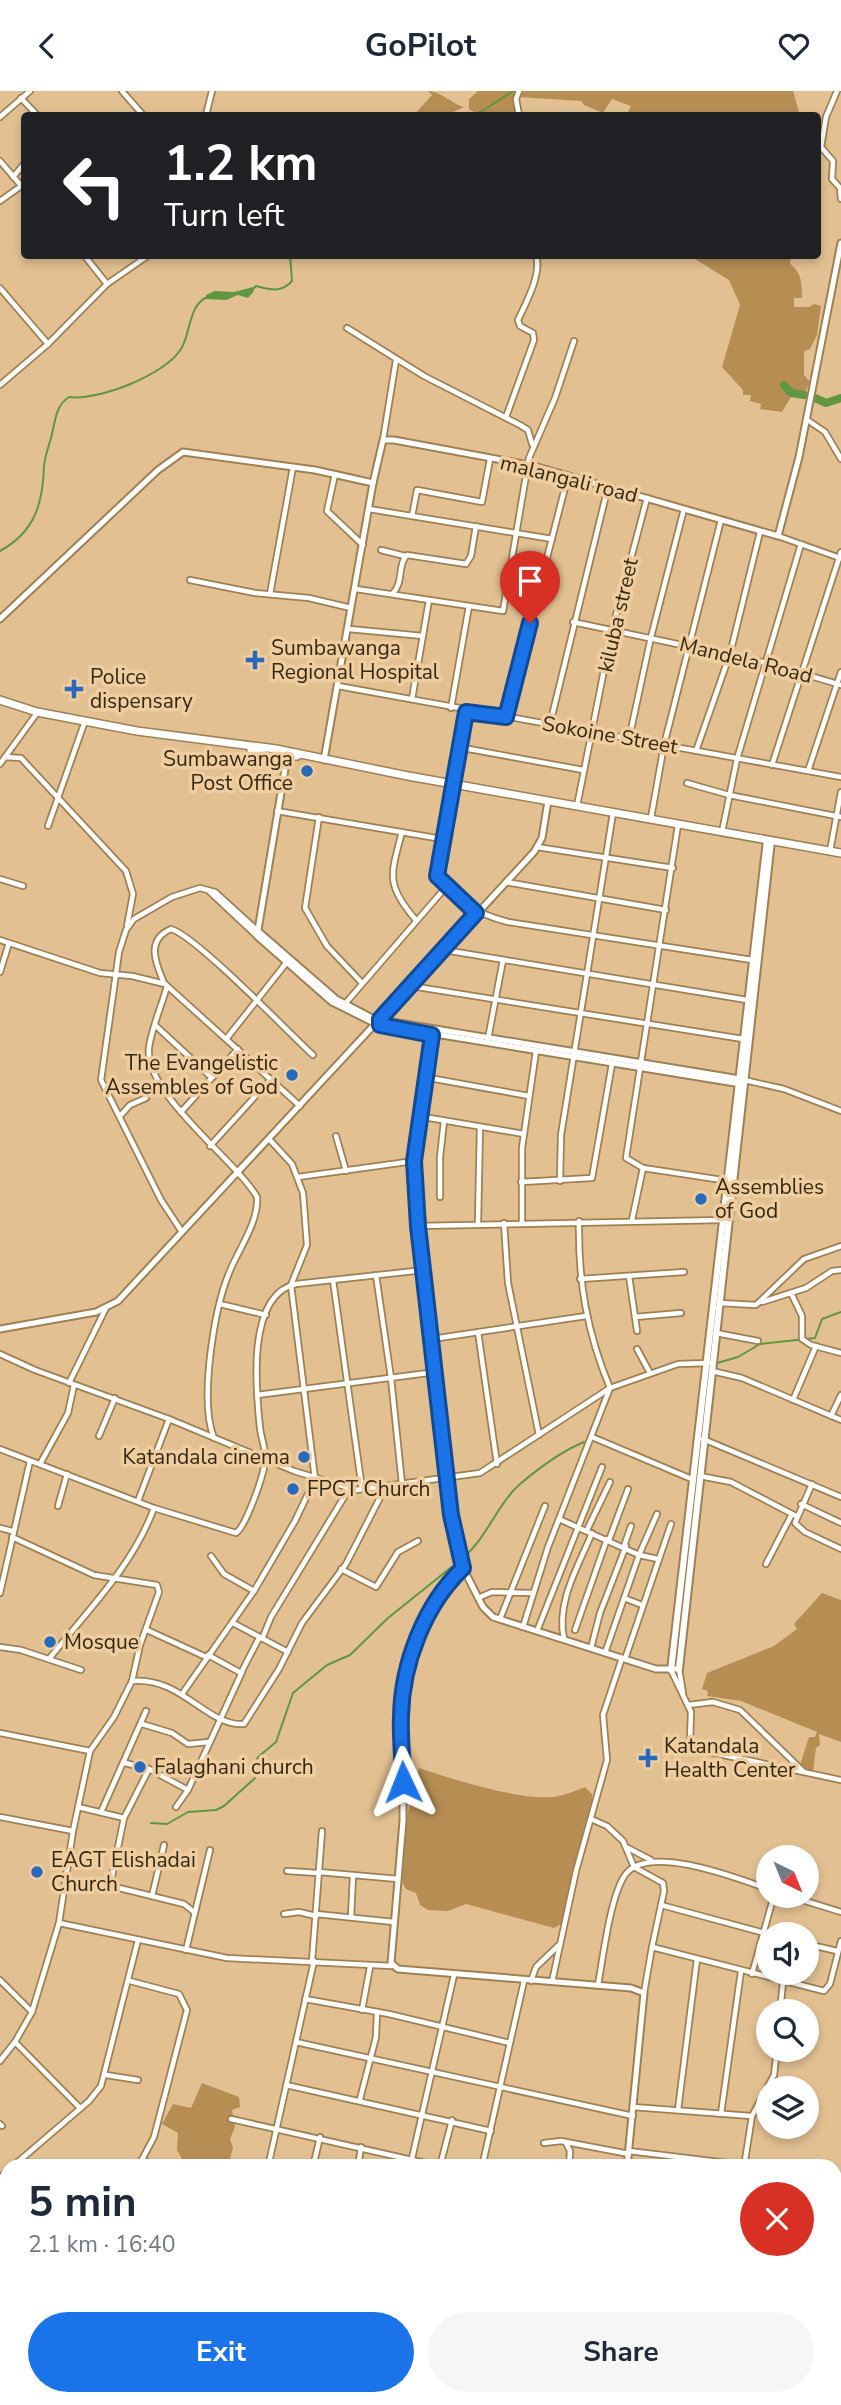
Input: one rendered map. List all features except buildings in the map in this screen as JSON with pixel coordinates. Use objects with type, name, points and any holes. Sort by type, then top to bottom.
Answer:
[{"type":"highway","points":[[0,700],[37,712],[85,721],[302,756],[841,853]]},
{"type":"highway","points":[[274,753],[287,757],[302,756]]},
{"type":"main road","points":[[743,1082],[747,1000],[769,841]]},
{"type":"main road","points":[[675,1670],[723,1220],[743,1082],[769,841]]},
{"type":"main road","points":[[701,1438],[720,1303],[730,1181]]},
{"type":"street","points":[[0,117],[30,91]]},
{"type":"street","points":[[122,91],[140,112]]},
{"type":"street","points":[[207,112],[212,91]]},
{"type":"street","points":[[518,112],[516,99],[519,91]]},
{"type":"street","points":[[837,91],[826,117],[821,147],[834,163],[832,179],[840,188],[841,199]]},
{"type":"street","points":[[22,98],[34,112]]},
{"type":"street","points":[[0,161],[21,184]]},
{"type":"street","points":[[13,177],[21,168]]},
{"type":"street","points":[[0,201],[21,187]]},
{"type":"street","points":[[772,765],[841,556],[778,536],[788,504],[841,243]]},
{"type":"street","points":[[86,259],[107,284]]},
{"type":"street","points":[[0,385],[48,344],[107,284],[143,259]]},
{"type":"street","points":[[506,417],[534,339],[533,333],[520,326],[518,320],[534,283],[537,259]]},
{"type":"street","points":[[0,288],[48,344]]},
{"type":"street","points":[[347,328],[396,360],[506,417],[528,431],[533,445]]},
{"type":"street","points":[[356,589],[503,613],[527,465],[533,445],[555,398],[574,341]]},
{"type":"street","points":[[324,760],[396,360]]},
{"type":"street","points":[[806,419],[825,432],[841,459]]},
{"type":"street","name":"malangali road","points":[[383,440],[527,465],[778,536]]},
{"type":"street","points":[[0,619],[176,455],[195,452],[335,474],[373,483]]},
{"type":"street","points":[[412,516],[417,490],[482,502],[490,459]]},
{"type":"street","points":[[270,594],[293,467]]},
{"type":"street","points":[[335,474],[327,511],[363,545]]},
{"type":"street","points":[[506,717],[568,476]]},
{"type":"street","points":[[550,725],[608,487]]},
{"type":"street","name":"kiluba street","points":[[577,806],[612,630],[647,498]]},
{"type":"street","points":[[369,509],[552,539]]},
{"type":"street","points":[[629,739],[651,637],[684,509]]},
{"type":"street","points":[[651,818],[664,745],[721,520]]},
{"type":"street","points":[[381,550],[466,564],[471,556],[476,526]]},
{"type":"street","points":[[696,751],[730,654],[760,532]]},
{"type":"street","points":[[722,833],[737,758],[801,544]]},
{"type":"street","points":[[392,594],[398,588],[405,556]]},
{"type":"street","points":[[190,580],[309,598],[352,608]]},
{"type":"street","points":[[412,699],[429,600]]},
{"type":"street","points":[[451,708],[469,606]]},
{"type":"street","name":"Mandela Road","points":[[573,622],[730,654],[839,684]]},
{"type":"street","points":[[349,629],[423,636]]},
{"type":"street","points":[[808,771],[841,672]]},
{"type":"street","name":"Sokoine Street","points":[[338,686],[466,712],[841,777]]},
{"type":"street","points":[[0,764],[37,712]]},
{"type":"street","points":[[466,712],[437,876],[446,887],[476,913],[592,936],[752,960]]},
{"type":"street","points":[[48,826],[85,721]]},
{"type":"street","points":[[458,747],[583,770]]},
{"type":"street","points":[[5,757],[21,758],[100,841],[131,880],[133,894],[116,977],[101,1075],[161,1201],[183,1233]]},
{"type":"street","points":[[258,934],[287,757]]},
{"type":"street","points":[[687,783],[729,795],[839,817]]},
{"type":"street","points":[[830,851],[839,817],[841,792]]},
{"type":"street","points":[[0,1329],[106,1308],[132,1288],[537,847],[542,838],[548,801]]},
{"type":"street","points":[[277,811],[442,839]]},
{"type":"street","points":[[560,1181],[559,1156],[613,812]]},
{"type":"street","points":[[319,817],[305,908],[332,952],[361,982]]},
{"type":"street","points":[[678,825],[626,1154],[630,1162],[643,1168],[730,1181]]},
{"type":"street","points":[[402,832],[393,887],[399,900],[415,919]]},
{"type":"street","points":[[537,847],[606,860],[673,868]]},
{"type":"street","points":[[0,879],[23,886]]},
{"type":"street","points":[[506,882],[666,909]]},
{"type":"street","points":[[342,1006],[415,919],[446,887]]},
{"type":"street","points":[[126,930],[134,919],[172,897],[200,888],[219,895],[258,934],[342,1006],[377,1022],[784,1089],[841,1111]]},
{"type":"street","points":[[215,1439],[209,1422],[206,1376],[228,1276],[257,1206],[255,1194],[181,1112],[158,1076],[149,1056],[166,985],[153,952],[157,941],[171,929],[183,935],[313,1055]]},
{"type":"street","points":[[0,940],[116,977],[132,976],[166,985],[301,1106]]},
{"type":"street","points":[[0,972],[9,943]]},
{"type":"street","points":[[444,950],[747,1000]]},
{"type":"street","points":[[227,1038],[288,960]]},
{"type":"street","points":[[487,1041],[503,960]]},
{"type":"street","points":[[411,986],[743,1039]]},
{"type":"street","points":[[156,1026],[211,1077]]},
{"type":"street","points":[[432,1032],[418,1115],[414,1161],[418,1226],[447,1480],[461,1562],[478,1598],[488,1612],[500,1619],[656,1669],[675,1670],[692,1718],[690,1741],[695,1749],[841,1780]]},
{"type":"street","points":[[487,1041],[612,1064],[640,1066]]},
{"type":"street","points":[[181,1112],[238,1049]]},
{"type":"street","points":[[522,1222],[524,1134],[536,1051]]},
{"type":"street","points":[[521,1182],[586,1181],[595,1174],[612,1064]]},
{"type":"street","points":[[424,1077],[529,1096]]},
{"type":"street","points":[[210,1146],[271,1079]]},
{"type":"street","points":[[120,1115],[131,1105],[146,1098]]},
{"type":"street","points":[[418,1115],[524,1134]]},
{"type":"street","points":[[440,1197],[440,1157],[444,1121]]},
{"type":"street","points":[[478,1223],[480,1127]]},
{"type":"street","points":[[336,1136],[346,1171]]},
{"type":"street","points":[[183,1694],[254,1591],[316,1479],[291,1285],[307,1245],[303,1193],[287,1157],[269,1139]]},
{"type":"street","points":[[298,1177],[414,1161]]},
{"type":"street","points":[[632,1220],[643,1168]]},
{"type":"street","points":[[418,1226],[723,1220]]},
{"type":"street","points":[[523,1627],[559,1519],[610,1388],[586,1316],[580,1279],[579,1221]]},
{"type":"street","points":[[504,1223],[506,1272],[539,1435]]},
{"type":"street","points":[[760,1303],[804,1259],[841,1246]]},
{"type":"street","points":[[0,1449],[155,1508],[236,1533],[245,1521],[265,1460],[257,1395],[256,1356],[266,1315],[275,1294],[291,1285],[424,1270]]},
{"type":"street","points":[[720,1303],[752,1306],[791,1293],[841,1270]]},
{"type":"street","points":[[580,1279],[684,1272]]},
{"type":"street","points":[[376,1275],[391,1378],[402,1484]]},
{"type":"street","points":[[629,1276],[637,1331]]},
{"type":"street","points":[[334,1280],[362,1489]]},
{"type":"street","points":[[791,1293],[803,1316],[801,1337],[816,1346],[841,1353]]},
{"type":"street","points":[[220,1304],[266,1315]]},
{"type":"street","points":[[40,1464],[68,1413],[71,1384],[106,1308]]},
{"type":"street","points":[[635,1317],[681,1314]]},
{"type":"street","points":[[432,1339],[586,1316]]},
{"type":"street","points":[[478,1332],[497,1464]]},
{"type":"street","points":[[716,1333],[758,1341]]},
{"type":"street","points":[[793,1400],[816,1346]]},
{"type":"street","points":[[637,1349],[650,1373]]},
{"type":"street","points":[[0,1354],[71,1384],[169,1419],[265,1460],[349,1489],[447,1480],[480,1473],[610,1388],[678,1364],[708,1363]]},
{"type":"street","points":[[712,1371],[742,1378],[841,1420]]},
{"type":"street","points":[[257,1395],[436,1372]]},
{"type":"street","points":[[831,1416],[841,1395]]},
{"type":"street","points":[[99,1436],[115,1398]]},
{"type":"street","points":[[138,1501],[169,1419]]},
{"type":"street","points":[[592,1437],[697,1478],[731,1482],[794,1515],[797,1527],[841,1549]]},
{"type":"street","points":[[701,1438],[841,1497]]},
{"type":"street","points":[[0,1593],[30,1460]]},
{"type":"street","points":[[537,1631],[602,1467]]},
{"type":"street","points":[[58,1506],[67,1474]]},
{"type":"street","points":[[564,1639],[560,1621],[563,1603],[610,1482]]},
{"type":"street","points":[[766,1563],[811,1484]]},
{"type":"street","points":[[132,1681],[155,1680],[183,1694],[221,1719],[244,1724],[303,1623],[358,1542],[385,1487]]},
{"type":"street","points":[[176,1807],[188,1790],[242,1672],[271,1617],[349,1489]]},
{"type":"street","points":[[575,1630],[628,1489]]},
{"type":"street","points":[[801,1504],[841,1524]]},
{"type":"street","points":[[500,1619],[545,1506]]},
{"type":"street","points":[[49,1658],[88,1615],[144,1534],[155,1508]]},
{"type":"street","points":[[606,1653],[639,1555],[657,1514]]},
{"type":"street","points":[[559,1519],[625,1546],[639,1555],[658,1559]]},
{"type":"street","points":[[552,1982],[607,1760],[603,1715],[671,1524]]},
{"type":"street","points":[[591,1648],[600,1613],[631,1526]]},
{"type":"street","points":[[0,1528],[75,1568],[113,1579],[157,1585],[159,1592],[132,1681],[114,1717],[90,1751],[73,1831],[59,1923],[32,2012],[15,2042],[0,2061]]},
{"type":"street","points":[[341,1569],[376,1587],[398,1552],[418,1541]]},
{"type":"street","points":[[211,1556],[224,1574],[254,1591]]},
{"type":"street","points":[[392,1966],[403,1821],[403,1696],[427,1613],[461,1562]]},
{"type":"street","points":[[478,1598],[492,1592],[533,1593]]},
{"type":"street","points":[[624,1598],[642,1605]]},
{"type":"street","points":[[233,1623],[288,1652]]},
{"type":"street","points":[[147,1630],[242,1672]]},
{"type":"street","points":[[0,1647],[49,1658],[81,1670]]},
{"type":"street","points":[[688,1705],[720,1702],[740,1710],[803,1771]]},
{"type":"street","points":[[101,1812],[146,1711]]},
{"type":"street","points":[[142,1724],[172,1733],[188,1744],[210,1742]]},
{"type":"street","points":[[0,1733],[90,1751]]},
{"type":"street","points":[[125,1763],[149,1769],[188,1790]]},
{"type":"street","points":[[110,1886],[124,1818],[149,1769]]},
{"type":"street","points":[[78,1807],[124,1818]]},
{"type":"street","points":[[0,1817],[73,1831]]},
{"type":"street","points":[[591,1819],[610,1829],[627,1847],[651,1860],[680,1863],[756,1885]]},
{"type":"street","points":[[270,2159],[313,1961],[323,1831]]},
{"type":"street","points":[[152,1896],[164,1845]]},
{"type":"street","points":[[627,1847],[634,1867],[663,1883],[644,1993],[628,2159]]},
{"type":"street","points":[[186,1950],[210,1850]]},
{"type":"street","points":[[598,1985],[618,1891],[626,1874],[634,1867],[651,1860]]},
{"type":"street","points":[[287,1871],[398,1879]]},
{"type":"street","points":[[351,1917],[353,1875]]},
{"type":"street","points":[[66,1881],[110,1886],[152,1896],[188,1905],[194,1912]]},
{"type":"street","points":[[661,1905],[756,1930]]},
{"type":"street","points":[[819,1905],[841,1912]]},
{"type":"street","points":[[284,1914],[299,1912],[394,1923]]},
{"type":"street","points":[[59,1923],[227,1958],[392,1966],[454,1975],[598,1985],[644,1993]]},
{"type":"street","points":[[21,2159],[98,2091],[106,2075],[138,1940]]},
{"type":"street","points":[[797,1985],[824,1991],[830,1984],[841,1941]]},
{"type":"street","points":[[484,2159],[527,1981],[536,1967],[560,1944]]},
{"type":"street","points":[[652,1947],[756,1975]]},
{"type":"street","points":[[819,1947],[838,1951]]},
{"type":"street","points":[[678,2110],[697,1959]]},
{"type":"street","points":[[752,1974],[756,1962]]},
{"type":"street","points":[[362,2010],[370,1966]]},
{"type":"street","points":[[721,2114],[741,1972]]},
{"type":"street","points":[[231,2119],[277,2127],[412,2159],[454,1975]]},
{"type":"street","points":[[0,1980],[32,2012]]},
{"type":"street","points":[[130,1981],[179,1994],[187,2010],[177,2057],[144,2159]]},
{"type":"street","points":[[305,1999],[377,2012],[510,2043]]},
{"type":"street","points":[[360,2099],[376,2038],[377,2012]]},
{"type":"street","points":[[15,2042],[80,2108]]},
{"type":"street","points":[[296,2042],[633,2116]]},
{"type":"street","points":[[745,2159],[752,2116],[774,2075],[776,2062]]},
{"type":"street","points":[[106,2075],[138,2080]]},
{"type":"street","points":[[286,2085],[360,2099],[491,2131]]},
{"type":"street","points":[[634,2107],[752,2116]]},
{"type":"street","points":[[443,2159],[452,2120]]},
{"type":"street","points":[[315,2159],[320,2137]]},
{"type":"street","points":[[544,2143],[566,2142],[682,2159]]},
{"type":"street","points":[[566,2142],[570,2151],[570,2159]]},
{"type":"street","points":[[359,2159],[361,2147]]},
{"type":"shaded area","points":[[428,91],[464,107],[453,112],[417,112],[432,95]]},
{"type":"shaded area","points":[[478,91],[793,91],[799,112],[628,112],[631,106],[612,99],[604,112],[601,112],[581,101],[519,97],[518,105],[522,112],[474,112],[469,109],[469,99]]},
{"type":"shaded area","points":[[695,259],[791,259],[790,264],[799,275],[802,288],[802,298],[794,298],[794,307],[809,307],[814,304],[821,306],[817,335],[810,349],[804,351],[804,375],[810,382],[804,395],[791,397],[782,412],[760,409],[761,404],[750,401],[751,395],[743,395],[743,390],[722,367],[740,305],[729,280]]},
{"type":"shaded area","points":[[253,287],[254,291],[248,298],[238,295],[226,300],[206,299],[206,295],[215,291],[234,292]]},
{"type":"shaded area","points":[[822,1593],[841,1600],[841,1742],[819,1734],[820,1745],[816,1748],[813,1771],[809,1772],[800,1765],[809,1737],[815,1737],[817,1732],[741,1701],[707,1696],[708,1691],[702,1689],[707,1673],[774,1646],[797,1629],[794,1624]]},
{"type":"shaded area","points":[[419,1768],[489,1789],[528,1796],[559,1796],[585,1787],[592,1794],[592,1810],[561,1924],[554,1928],[466,1904],[448,1911],[428,1910],[420,1905],[416,1893],[406,1889],[402,1882],[407,1816]]},
{"type":"shaded area","points":[[202,2083],[239,2097],[240,2107],[232,2110],[235,2127],[230,2139],[233,2148],[230,2159],[182,2159],[177,2150],[178,2133],[162,2124],[173,2104],[191,2108]]},
{"type":"waterway","points":[[481,112],[513,91]]},
{"type":"waterway","points":[[253,289],[256,286],[276,289],[288,285],[292,281],[290,259]]},
{"type":"waterway","points":[[0,551],[22,535],[35,515],[59,407],[69,397],[96,395],[113,390],[161,368],[181,349],[193,313],[207,297]]},
{"type":"waterway","points":[[784,385],[791,393],[804,395]]},
{"type":"waterway","points":[[815,398],[826,403],[841,398]]},
{"type":"waterway","points":[[717,1363],[738,1357],[760,1344],[815,1338],[822,1319],[841,1312]]},
{"type":"waterway","points":[[464,1557],[480,1540],[520,1484],[551,1460],[584,1442]]},
{"type":"waterway","points":[[151,1823],[167,1824],[188,1812],[216,1810],[224,1806],[255,1778],[253,1774],[257,1769],[255,1766],[258,1757],[276,1742],[293,1693],[327,1665],[350,1655],[388,1618],[459,1561]]},
{"type":"place","name":"Sumbawanga Regional Hospital","points":[[255,660]]},
{"type":"place","name":"Police dispensary","points":[[74,689]]},
{"type":"place","name":"Sumbawanga Post Office","points":[[307,771]]},
{"type":"place","name":"The Evangelistic Assembles of God","points":[[292,1075]]},
{"type":"place","name":"Assemblies of God","points":[[701,1199]]},
{"type":"place","name":"Katandala cinema","points":[[304,1457]]},
{"type":"place","name":"FPCT Church","points":[[293,1489]]},
{"type":"place","name":"Mosque","points":[[50,1642]]},
{"type":"place","name":"Katandala Health Center","points":[[648,1758]]},
{"type":"place","name":"Falaghani church","points":[[140,1767]]},
{"type":"place","name":"EAGT Elishadai Church","points":[[37,1872]]},
{"type":"route","points":[[403,1782],[401,1715],[412,1659],[427,1613],[446,1584],[463,1568],[451,1515],[418,1226],[414,1161],[432,1035],[380,1025],[380,1019],[476,913],[439,880],[436,868],[458,747],[466,712],[506,717],[530,623]]}]
